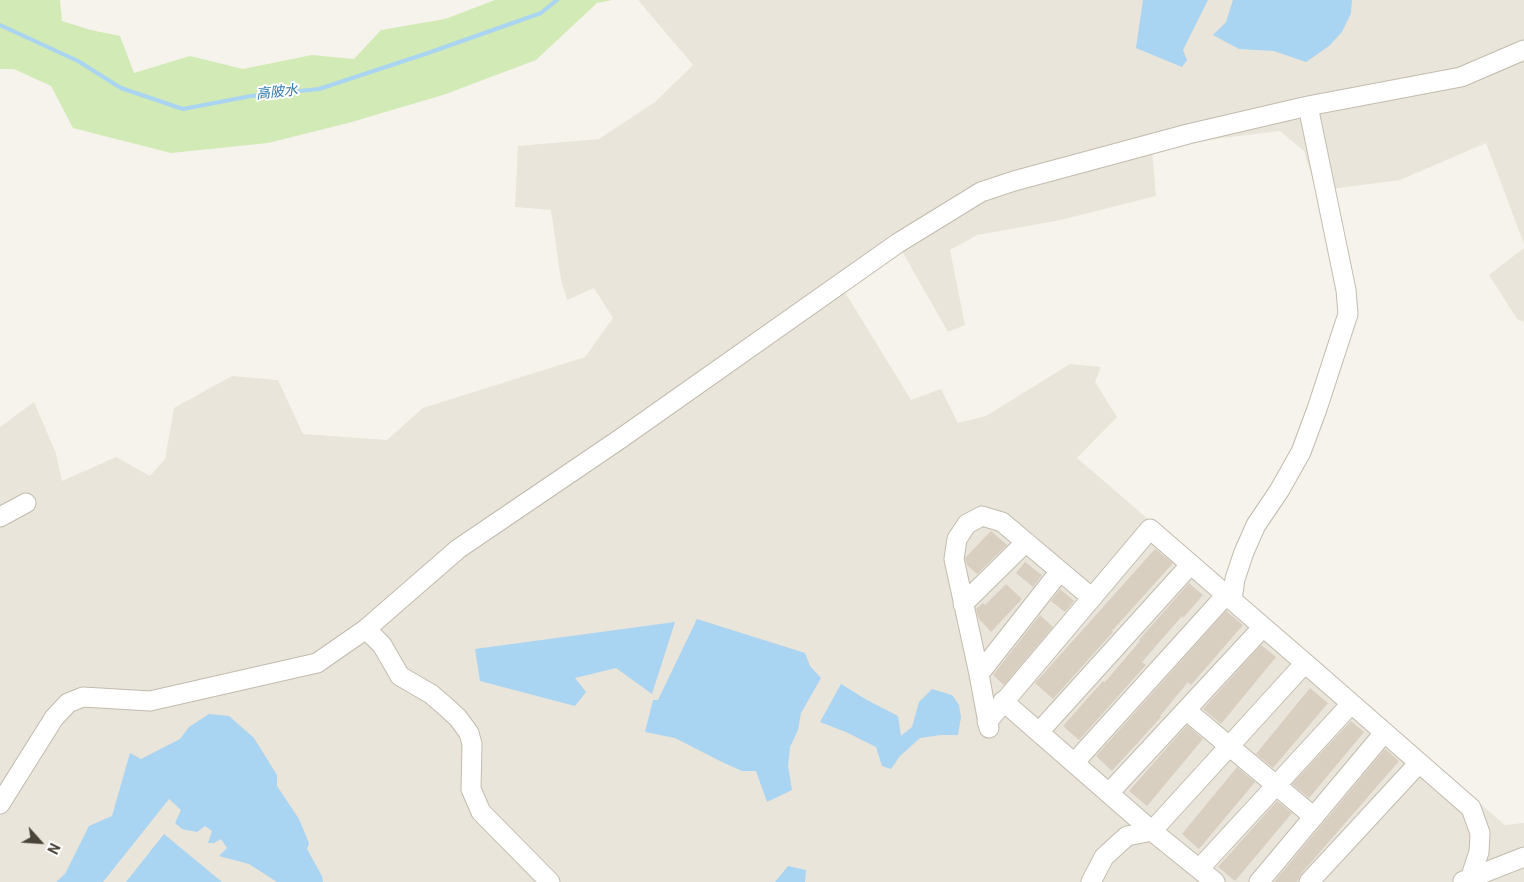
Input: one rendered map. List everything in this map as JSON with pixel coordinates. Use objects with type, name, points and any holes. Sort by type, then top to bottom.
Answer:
[{"type":"street","points":[[0,804],[54,718],[68,702],[83,697],[150,701],[317,663],[366,629],[458,549],[620,439],[898,243],[981,192],[1014,181],[1188,134],[1308,106],[1462,77],[1524,50]]},
{"type":"street","points":[[1074,763],[1229,597],[1256,525],[1279,491],[1301,452],[1317,409],[1348,314],[1346,290],[1308,106]]},
{"type":"street","points":[[0,517],[26,503]]},
{"type":"street","points":[[1092,598],[1002,522],[982,516],[967,524],[957,540],[954,559],[988,725],[1003,701],[1092,598],[1150,529],[1470,808],[1480,833],[1479,852],[1465,881]]},
{"type":"street","points":[[963,604],[1026,542]]},
{"type":"street","points":[[1038,732],[1191,564]]},
{"type":"street","points":[[979,674],[1060,571]]},
{"type":"street","points":[[1109,793],[1262,628]]},
{"type":"street","points":[[366,629],[382,645],[400,676],[431,694],[458,718],[469,733],[472,744],[471,790],[481,812],[550,882]]},
{"type":"street","points":[[1091,882],[1104,857],[1126,836],[1152,831],[1305,663]]},
{"type":"street","points":[[1003,701],[1152,831],[1215,882]]},
{"type":"street","points":[[1199,869],[1351,704]]},
{"type":"street","points":[[1186,710],[1314,817]]},
{"type":"street","points":[[1259,882],[1384,733]]},
{"type":"street","points":[[1309,882],[1419,763]]},
{"type":"street","points":[[1465,881],[1524,857]]},
{"type":"shaded area","points":[[638,0],[1524,0],[1524,244],[1486,143],[1400,180],[1316,191],[1304,151],[1280,131],[1198,141],[1152,150],[1156,196],[1061,220],[977,235],[950,250],[965,325],[948,332],[898,244],[840,284],[911,400],[941,389],[958,423],[986,416],[1070,364],[1101,367],[1095,382],[1117,417],[1077,458],[1505,825],[1524,823],[1524,882],[0,882],[0,427],[34,402],[56,453],[62,481],[116,457],[150,476],[165,459],[174,408],[232,376],[278,380],[303,434],[387,440],[423,408],[585,357],[613,318],[594,288],[567,300],[561,280],[551,210],[515,207],[518,146],[599,139],[655,102],[693,65]]},
{"type":"shaded area","points":[[1524,248],[1524,322],[1517,319],[1489,275]]},
{"type":"green space","points":[[0,0],[60,0],[62,21],[120,36],[134,73],[190,56],[243,69],[312,55],[354,59],[381,30],[445,19],[495,0],[612,0],[597,3],[536,60],[443,95],[348,123],[268,143],[171,153],[73,128],[51,86],[14,69],[0,69]]},
{"type":"water","points":[[1143,0],[1208,0],[1183,50],[1187,60],[1182,67],[1136,48]]},
{"type":"water","points":[[1233,0],[1352,0],[1351,13],[1342,32],[1329,46],[1306,62],[1274,51],[1239,49],[1213,35],[1226,22]]},
{"type":"water","points":[[697,619],[805,653],[810,666],[821,678],[801,713],[798,730],[790,747],[788,766],[792,790],[767,802],[756,771],[742,771],[675,738],[645,732],[653,700],[658,700]]},
{"type":"water","points":[[675,622],[652,694],[616,668],[575,678],[586,692],[575,706],[480,681],[475,649]]},
{"type":"water","points":[[841,684],[898,716],[901,736],[912,727],[919,702],[932,689],[952,695],[959,705],[961,717],[958,735],[920,738],[900,756],[891,769],[882,766],[876,747],[820,722]]},
{"type":"water","points":[[209,714],[229,716],[254,738],[277,775],[277,786],[299,819],[309,843],[307,849],[322,876],[323,882],[277,882],[249,864],[219,856],[227,848],[221,839],[214,843],[208,843],[212,831],[205,826],[197,832],[182,829],[175,823],[181,810],[169,799],[103,882],[56,882],[65,874],[89,826],[112,816],[130,753],[141,759],[180,739],[189,727]]},
{"type":"water","points":[[164,834],[222,882],[126,882]]},
{"type":"water","points":[[788,866],[806,870],[805,882],[775,882]]},
{"type":"building","points":[[991,531],[1007,545],[977,574],[967,565],[965,558]]},
{"type":"building","points":[[1155,549],[1173,563],[1053,699],[1035,683]]},
{"type":"building","points":[[1025,562],[1042,575],[1033,587],[1016,573]]},
{"type":"building","points":[[1189,583],[1203,595],[1142,662],[1146,665],[1079,740],[1063,726],[1103,681],[1105,682]]},
{"type":"building","points":[[1006,584],[1022,599],[991,632],[979,619],[976,609],[983,603],[985,605]]},
{"type":"building","points":[[1060,589],[1074,601],[1065,612],[1051,601]]},
{"type":"building","points":[[1226,611],[1243,625],[1191,685],[1188,682],[1161,717],[1112,771],[1096,756]]},
{"type":"building","points":[[1040,615],[1053,627],[1004,685],[993,675]]},
{"type":"building","points":[[1261,645],[1276,657],[1221,724],[1203,709]]},
{"type":"building","points":[[1310,688],[1328,703],[1273,768],[1256,754]]},
{"type":"building","points":[[1351,721],[1364,732],[1309,798],[1292,784]]},
{"type":"building","points":[[1187,725],[1203,739],[1147,806],[1129,791]]},
{"type":"building","points":[[1385,749],[1399,761],[1301,874],[1297,882],[1274,882]]},
{"type":"building","points":[[1237,767],[1255,782],[1199,849],[1182,834]]},
{"type":"building","points":[[1277,801],[1292,813],[1235,881],[1218,867]]},
{"type":"waterway","name":"高陂水","points":[[0,25],[78,61],[121,88],[183,109],[251,96],[319,89],[541,13],[557,0]]}]
